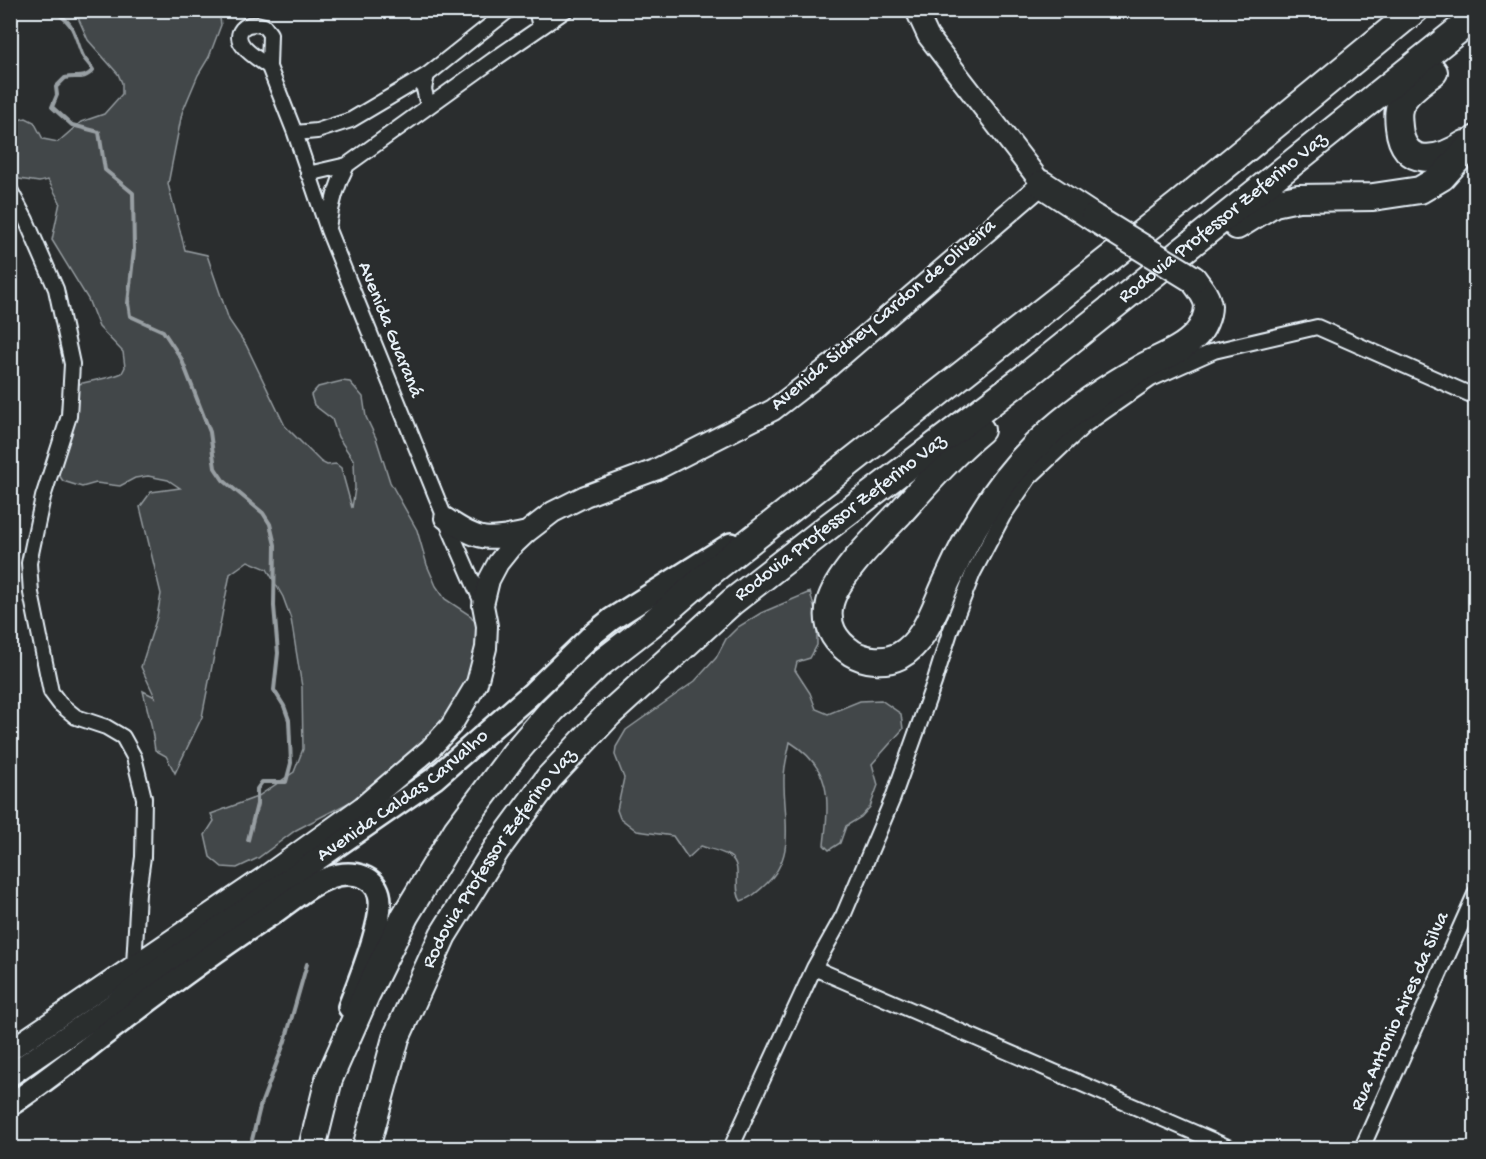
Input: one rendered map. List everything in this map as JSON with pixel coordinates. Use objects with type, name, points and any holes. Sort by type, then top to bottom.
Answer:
[{"type":"highway","points":[[1321,86],[1340,54],[1394,10]]},
{"type":"highway","name":"Rodovia Professor Zeferino Vaz","points":[[312,1149],[329,1079],[366,995],[405,916],[457,830],[514,754],[552,710],[597,666],[789,510],[923,408],[1162,218],[1415,10]]},
{"type":"highway","name":"Rodovia Professor Zeferino Vaz","points":[[366,1149],[396,1038],[443,935],[496,850],[549,778],[616,708],[732,602],[1025,377],[1476,16]]},
{"type":"highway","points":[[1476,39],[1408,94],[1399,108],[1398,120],[1404,145],[1421,158],[1432,159],[1453,152],[1476,139]]},
{"type":"highway","points":[[1202,237],[1237,226],[1274,203],[1298,198],[1373,197],[1420,190],[1442,177],[1476,139]]},
{"type":"highway","points":[[1025,377],[1000,413],[960,448],[865,550],[839,583],[830,602],[829,622],[833,636],[857,656],[869,660],[884,660],[897,657],[908,650],[918,640],[926,626],[962,548],[984,511],[1012,472],[1031,451],[1052,430],[1103,391],[1138,369],[1174,351],[1196,336],[1202,327],[1208,306],[1204,294],[1193,279],[1094,219],[1042,184]]},
{"type":"main road","name":"Avenida Caldas Carvalho","points":[[10,1075],[435,778],[612,619],[789,510]]},
{"type":"main road","name":"Avenida Caldas Carvalho","points":[[10,1105],[252,927],[321,882],[337,875],[353,873],[367,878],[376,887],[381,905],[374,939],[337,1042],[329,1079]]},
{"type":"street","points":[[295,133],[317,131],[351,120],[427,75],[509,10]]},
{"type":"street","points":[[537,10],[540,27]]},
{"type":"street","points":[[308,174],[347,165],[566,10]]},
{"type":"street","points":[[916,10],[928,36],[1042,184]]},
{"type":"street","name":"Avenida Guaraná","points":[[269,67],[295,133],[328,230],[445,518],[483,605]]},
{"type":"street","points":[[427,75],[424,89],[428,106]]},
{"type":"street","points":[[328,230],[332,198],[347,165]]},
{"type":"street","name":"Avenida Sidney Cardon de Oliveira","points":[[483,605],[489,580],[498,563],[527,532],[553,512],[585,496],[655,470],[773,410],[830,366],[1042,184]]},
{"type":"street","points":[[10,190],[27,220],[56,289],[72,364],[69,416],[42,497],[29,563],[31,593],[51,692],[60,704],[76,717],[106,727],[123,737],[134,757],[144,798],[143,857],[138,892],[134,965]]},
{"type":"street","points":[[731,1149],[814,969],[843,916],[893,798],[950,632],[973,573],[1003,516],[1029,478],[1085,425],[1151,379],[1214,351],[1317,327],[1476,397]]},
{"type":"street","name":"Avenida Sidney Cardon de Oliveira","points":[[445,518],[469,534],[489,539],[527,532]]},
{"type":"street","name":"Avenida Caldas Carvalho","points":[[10,1050],[263,878],[362,807],[430,749],[451,726],[477,683],[486,648],[487,626],[483,605]]},
{"type":"street","name":"Rua Antonio Aires da Silva","points":[[1362,1149],[1476,892]]},
{"type":"street","points":[[814,969],[1230,1149]]},
{"type":"shaded area","points":[[75,11],[219,11],[221,25],[209,57],[198,75],[182,113],[168,184],[185,250],[207,255],[229,320],[246,345],[285,426],[321,462],[327,465],[336,464],[341,468],[352,508],[355,488],[354,461],[338,437],[332,419],[314,405],[311,395],[318,387],[342,381],[350,382],[363,397],[366,417],[376,438],[390,482],[417,530],[436,586],[445,599],[471,616],[479,628],[477,654],[455,710],[379,787],[296,830],[258,858],[237,868],[222,867],[210,857],[205,835],[214,821],[211,814],[257,797],[294,772],[303,749],[302,687],[291,619],[283,597],[267,569],[248,561],[230,574],[202,717],[175,773],[166,756],[155,750],[143,691],[155,697],[141,667],[157,617],[161,594],[140,507],[151,492],[180,488],[168,480],[148,476],[135,478],[120,486],[96,483],[82,487],[63,481],[55,469],[63,391],[122,373],[125,367],[123,352],[99,327],[88,299],[52,240],[60,202],[48,180],[39,182],[19,179],[11,170],[10,122],[26,118],[34,122],[43,139],[58,142],[81,122],[104,114],[122,94],[122,83],[118,74],[88,40]]},
{"type":"shaded area","points":[[810,592],[817,618],[817,645],[810,658],[797,662],[795,670],[810,693],[816,709],[828,714],[860,701],[881,700],[901,714],[903,729],[872,764],[878,785],[870,807],[861,817],[846,826],[840,843],[829,850],[824,845],[827,800],[821,775],[804,752],[790,742],[784,773],[786,836],[781,862],[775,874],[764,886],[751,897],[741,901],[737,890],[736,865],[729,856],[701,846],[688,858],[673,836],[637,831],[620,818],[617,810],[624,778],[615,755],[616,747],[626,730],[695,681],[716,658],[726,639],[738,627],[761,613]]},
{"type":"waterway","points":[[52,10],[70,24],[83,56],[93,70],[83,77],[65,78],[56,87],[57,95],[52,107],[72,125],[99,132],[105,170],[133,193],[134,250],[128,303],[130,316],[163,331],[181,358],[210,432],[215,468],[223,480],[263,513],[270,524],[275,545],[274,606],[278,653],[274,690],[289,720],[291,763],[286,782],[262,782],[257,789],[257,804],[248,840]]},
{"type":"waterway","points":[[250,1148],[260,1107],[285,1041],[307,964]]}]
